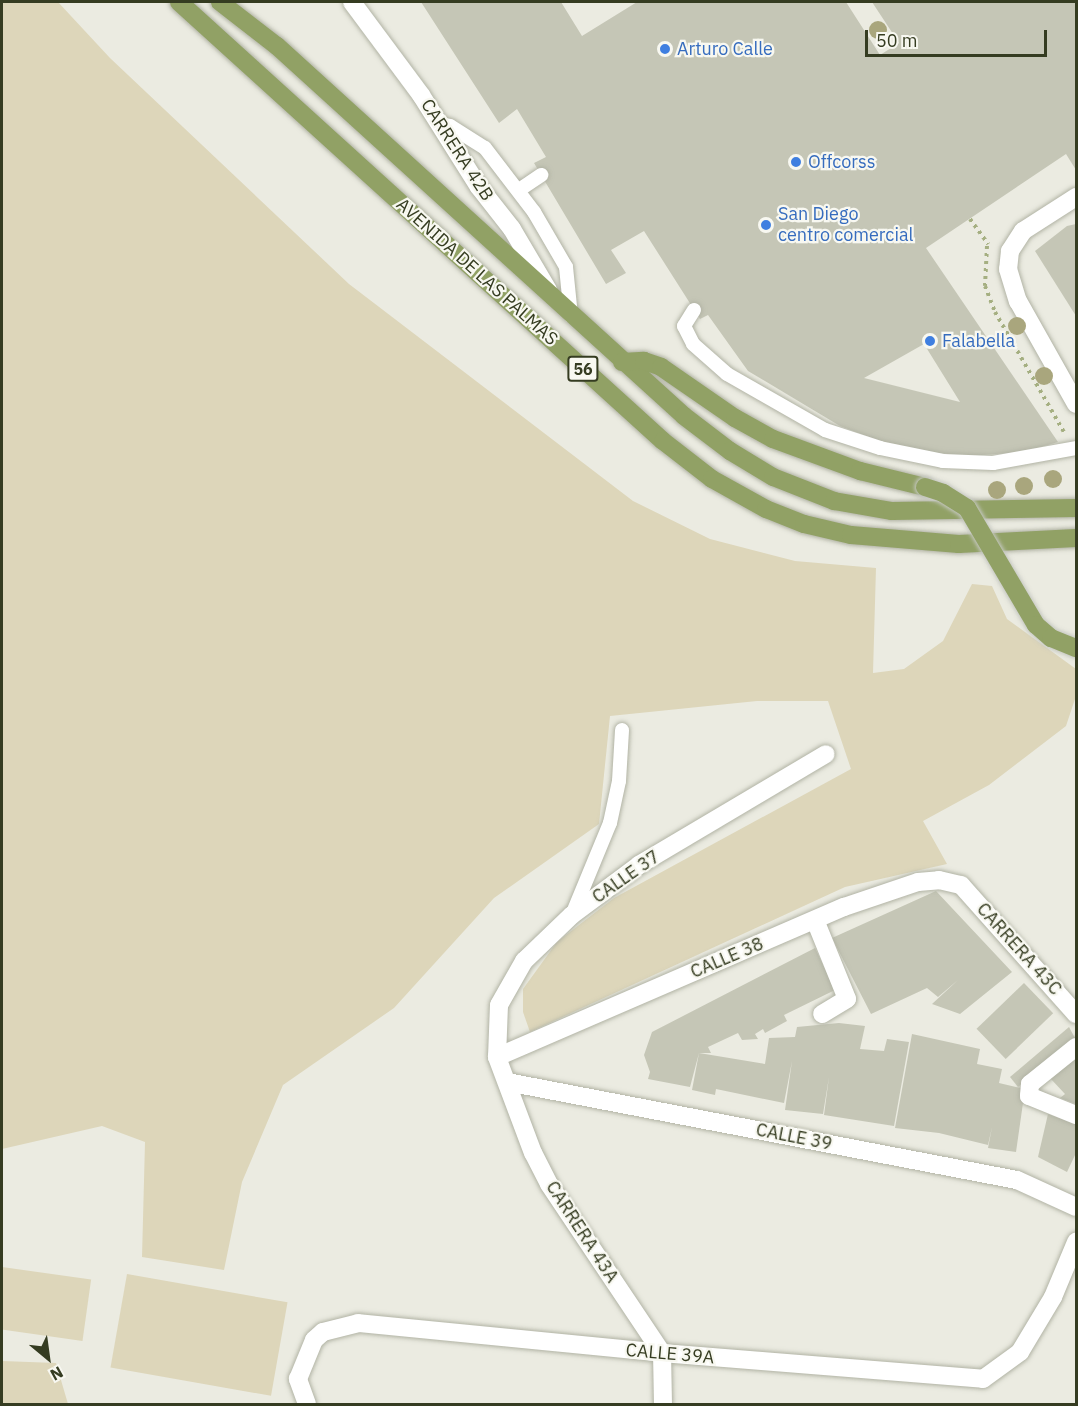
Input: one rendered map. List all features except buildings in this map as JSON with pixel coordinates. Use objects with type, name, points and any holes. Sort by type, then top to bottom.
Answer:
[{"type":"main road","name":"AVENIDA DE LAS PALMAS","points":[[179,2],[663,441],[712,479],[766,509],[804,524],[851,535],[959,544],[1077,538]]},
{"type":"main road","name":"AVENIDA DE LAS PALMAS","points":[[220,2],[285,54],[622,362],[730,451],[807,492],[892,511],[1077,508]]},
{"type":"main road","points":[[622,362],[644,361],[661,367],[735,418],[773,439],[860,471],[943,493],[967,508],[1036,625],[1051,638],[1077,648]]},
{"type":"street","name":"CARRERA 42B","points":[[352,2],[438,124],[479,187],[512,229],[556,303]]},
{"type":"street","points":[[1077,198],[1023,231],[1010,251],[1008,269],[1015,294],[1077,404]]},
{"type":"street","name":"CALLE 37","points":[[497,1056],[499,1005],[524,961],[572,915],[639,865],[826,754]]},
{"type":"street","name":"CALLE 38","points":[[497,1056],[814,920],[918,882],[939,880],[961,885]]},
{"type":"street","name":"CARRERA 43C","points":[[961,885],[1077,1014]]},
{"type":"street","points":[[814,920],[847,999],[822,1014]]},
{"type":"street","points":[[1077,1047],[1030,1084],[1029,1096],[1077,1114]]},
{"type":"street","name":"CARRERA 43A","points":[[497,1056],[533,1154],[549,1184],[662,1353]]},
{"type":"street","name":"CALLE 39","points":[[507,1082],[1017,1180],[1077,1208]]},
{"type":"street","name":"CALLE 39A","points":[[306,1404],[298,1379],[314,1340],[323,1332],[358,1323],[662,1353],[983,1379],[1020,1352],[1053,1297],[1077,1242]]},
{"type":"street","points":[[662,1353],[663,1404]]},
{"type":"lane","points":[[438,124],[450,126],[485,148],[519,190],[566,267],[572,316]]},
{"type":"lane","points":[[519,190],[541,175]]},
{"type":"lane","points":[[694,310],[684,326],[693,344],[735,380],[825,430],[880,448],[943,461],[993,463],[1077,448]]},
{"type":"lane","points":[[572,915],[610,823],[619,781],[622,730]]},
{"type":"path","points":[[970,219],[987,246],[993,237]]},
{"type":"shaded area","points":[[2,2],[58,2],[110,58],[349,284],[633,501],[710,539],[795,561],[876,568],[873,673],[904,669],[943,641],[972,584],[992,586],[1007,619],[1076,669],[1076,696],[1066,726],[989,785],[923,821],[947,864],[845,887],[530,1032],[523,1012],[523,989],[557,942],[614,898],[851,769],[828,701],[757,701],[610,716],[599,824],[494,898],[394,1008],[283,1085],[242,1182],[224,1270],[142,1257],[145,1142],[102,1126],[2,1149]]},
{"type":"shaded area","points":[[2,1267],[91,1280],[82,1341],[2,1330]]},
{"type":"shaded area","points":[[127,1274],[288,1302],[271,1396],[111,1368]]},
{"type":"shaded area","points":[[2,1361],[56,1363],[68,1404],[2,1404]]},
{"type":"place","name":"Arturo Calle","points":[[665,49]]},
{"type":"place","name":"Offcorss","points":[[796,162]]},
{"type":"place","name":"San Diego centro comercial","points":[[766,225]]},
{"type":"place","name":"Falabella","points":[[930,341]]}]
